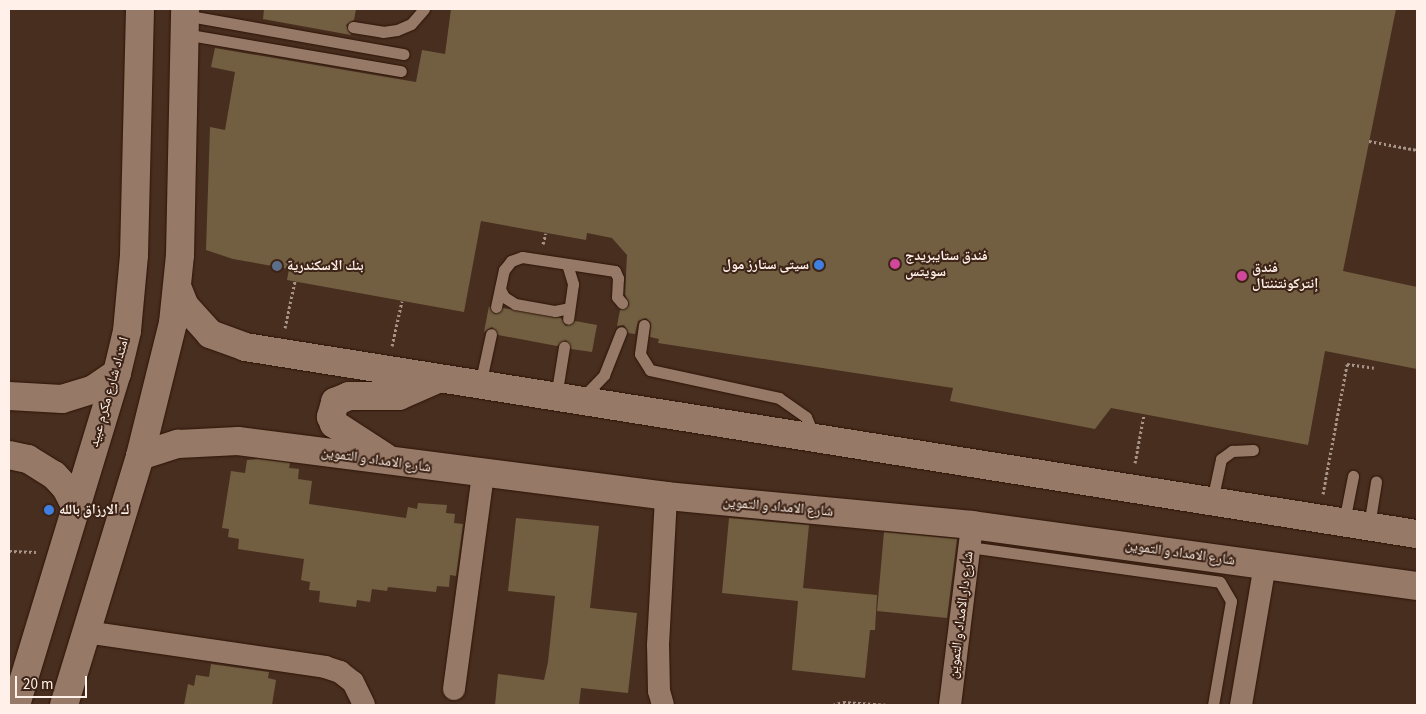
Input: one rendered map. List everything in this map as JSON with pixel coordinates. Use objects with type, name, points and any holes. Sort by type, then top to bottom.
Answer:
[{"type":"street","name":"امتداد شارع مكرم عبيد","points":[[16,705],[74,504],[117,373],[127,331],[134,256],[140,9]]},
{"type":"street","points":[[64,705],[140,456],[173,323],[178,289],[184,19]]},
{"type":"street","points":[[178,289],[185,306],[210,334],[226,343],[280,354],[1417,534]]},
{"type":"street","points":[[9,396],[62,399],[92,390],[117,373]]},
{"type":"street","points":[[394,462],[334,424],[331,417],[335,402],[349,396],[399,396],[438,379]]},
{"type":"street","name":"شارع الامداد و التموين","points":[[140,456],[178,444],[238,440],[483,474],[970,536],[1265,564],[1417,586]]},
{"type":"street","points":[[9,455],[34,462],[54,475],[66,488],[74,504]]},
{"type":"street","points":[[454,689],[483,474]]},
{"type":"street","points":[[663,705],[659,691],[658,645],[666,496]]},
{"type":"street","name":"شارع دار الامداد و التموين","points":[[950,705],[970,536]]},
{"type":"street","points":[[1241,705],[1265,564]]},
{"type":"street","points":[[86,632],[325,667],[340,672],[353,682],[364,705]]},
{"type":"lane","points":[[353,27],[383,32],[397,30],[411,24],[424,9]]},
{"type":"lane","points":[[184,19],[404,54]]},
{"type":"lane","points":[[184,19],[401,71]]},
{"type":"lane","points":[[496,307],[504,270],[516,258],[615,271],[618,278],[617,297],[622,303]]},
{"type":"lane","points":[[500,289],[504,297],[515,304],[568,314],[573,284],[567,264]]},
{"type":"lane","points":[[644,325],[640,354],[650,370],[778,398],[806,418],[815,438]]},
{"type":"lane","points":[[564,347],[568,399],[604,375],[621,332]]},
{"type":"lane","points":[[480,385],[491,334]]},
{"type":"lane","points":[[1212,501],[1221,459],[1232,451],[1253,450]]},
{"type":"lane","points":[[1353,476],[1357,524]]},
{"type":"lane","points":[[1357,524],[1376,482]]},
{"type":"lane","points":[[970,536],[1220,582],[1231,600],[1213,705]]},
{"type":"path","points":[[1369,141],[1417,150]]},
{"type":"path","points":[[280,354],[295,281]]},
{"type":"path","points":[[387,371],[402,300]]},
{"type":"path","points":[[1325,483],[1347,364],[1374,368]]},
{"type":"path","points":[[1130,488],[1144,414]]},
{"type":"path","points":[[833,705],[844,702],[889,705]]},
{"type":"building","points":[[264,9],[356,9],[354,20],[346,25],[351,35],[263,19]]},
{"type":"building","name":"سيتى ستارز مول","points":[[451,9],[1396,9],[1343,271],[1417,287],[1417,369],[1325,351],[1308,445],[1111,408],[1095,429],[950,401],[953,388],[658,343],[659,339],[650,337],[651,323],[646,318],[638,321],[635,334],[628,333],[624,325],[617,326],[620,310],[629,305],[625,294],[627,255],[612,238],[587,233],[586,240],[481,221],[464,312],[287,280],[289,269],[233,259],[206,250],[210,127],[225,130],[235,72],[211,67],[215,48],[416,82],[422,50],[445,54]]},
{"type":"building","points":[[489,306],[495,314],[503,308],[561,318],[566,326],[575,321],[597,325],[592,352],[571,349],[566,340],[557,346],[498,335],[492,327],[484,332]]},
{"type":"building","points":[[258,459],[290,463],[289,468],[299,469],[298,479],[312,481],[309,504],[406,518],[408,507],[417,509],[418,503],[447,505],[446,513],[455,514],[454,523],[463,524],[456,576],[450,575],[449,587],[437,586],[436,592],[388,587],[387,591],[372,589],[370,602],[357,600],[356,607],[319,602],[320,591],[309,590],[310,582],[301,580],[304,559],[238,549],[239,539],[228,537],[229,529],[222,528],[231,471],[245,473],[247,460]]},
{"type":"building","points":[[516,518],[599,526],[590,608],[637,613],[628,693],[581,688],[579,705],[495,705],[498,674],[544,680],[548,662],[555,596],[508,591]]},
{"type":"building","points":[[729,518],[809,525],[803,588],[877,595],[875,630],[870,630],[865,678],[792,670],[798,601],[722,593]]},
{"type":"building","points":[[884,532],[957,539],[947,618],[877,611]]},
{"type":"building","points":[[211,664],[269,672],[268,678],[276,680],[272,705],[184,705],[188,684],[194,686],[196,675],[209,677]]},
{"type":"place","name":"فندق ستايبريدج سويتس","points":[[895,264]]},
{"type":"place","name":"سيتى ستارز مول","points":[[819,265]]},
{"type":"place","name":"بنك الاسكندرية","points":[[277,266]]},
{"type":"place","name":"فندق إنتركونتننتال","points":[[1242,276]]},
{"type":"place","name":"ك الارزاق بالله","points":[[49,510]]}]
